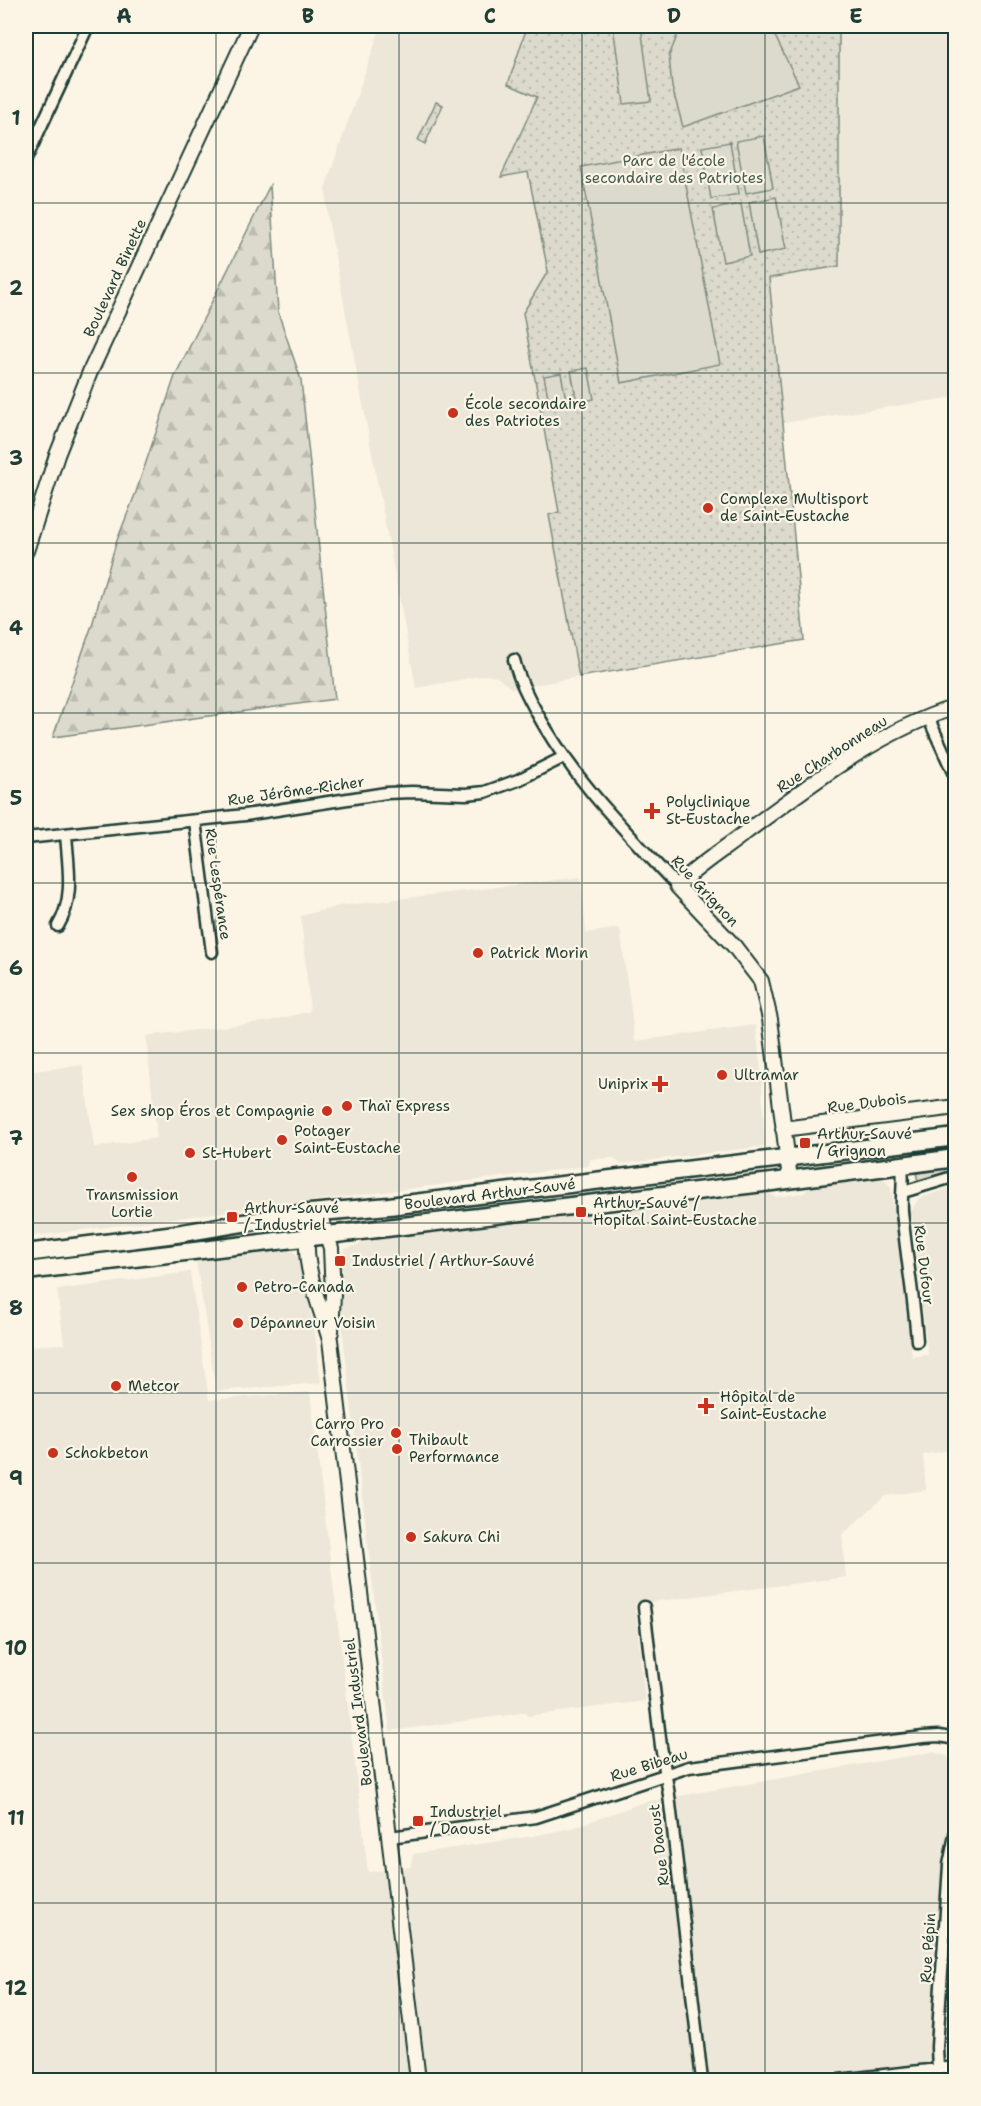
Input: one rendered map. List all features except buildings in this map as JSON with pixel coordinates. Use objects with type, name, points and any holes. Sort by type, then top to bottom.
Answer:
[{"type":"main road","name":"Boulevard Arthur-Sauvé","points":[[26,1252],[176,1234],[317,1212],[389,1206],[956,1137]]},
{"type":"main road","name":"Boulevard Arthur-Sauvé","points":[[26,1271],[956,1158]]},
{"type":"street","points":[[26,159],[88,26]]},
{"type":"street","name":"Boulevard Binette","points":[[26,526],[56,436],[81,373],[243,26]]},
{"type":"street","name":"Boulevard Binette","points":[[26,551],[57,455],[86,380],[251,26]]},
{"type":"street","name":"Rue Grignon","points":[[514,660],[525,691],[564,757],[596,799],[734,945],[761,981],[770,1018],[790,1179]]},
{"type":"street","name":"Rue Charbonneau","points":[[677,886],[698,867],[818,779],[876,742],[928,717],[956,707]]},
{"type":"street","points":[[928,717],[956,779]]},
{"type":"street","name":"Rue Jérôme-Richer","points":[[26,838],[195,821],[386,794],[485,792],[518,780],[564,757]]},
{"type":"street","name":"Rue Lespérance","points":[[195,821],[212,952]]},
{"type":"street","points":[[58,926],[66,911],[69,892],[66,834]]},
{"type":"street","name":"Rue Dubois","points":[[783,1129],[956,1107]]},
{"type":"street","name":"Rue Dufour","points":[[902,1165],[902,1209],[917,1341]]},
{"type":"street","points":[[903,1192],[956,1176]]},
{"type":"street","name":"Boulevard Industriel","points":[[317,1212],[331,1248],[333,1295],[330,1340]]},
{"type":"street","name":"Boulevard Industriel","points":[[317,1212],[308,1238],[308,1257],[330,1340],[418,2080]]},
{"type":"street","name":"Rue Daoust","points":[[644,1607],[702,2080]]},
{"type":"street","name":"Rue Bibeau","points":[[390,1837],[536,1817],[689,1767],[923,1737],[945,1736],[956,1739]]},
{"type":"street","name":"Rue Pépin","points":[[938,2069],[938,2034],[949,1865],[956,1830]]},
{"type":"street","points":[[839,2080],[956,2067]]},
{"type":"shaded area","name":"École secondaire des Patriotes","points":[[381,26],[526,26],[537,97],[501,177],[528,172],[548,271],[523,313],[559,513],[549,515],[579,677],[512,689],[497,677],[486,675],[416,688],[327,213],[326,185]]},
{"type":"shaded area","points":[[839,26],[955,26],[955,397],[783,423],[769,278],[839,266]]},
{"type":"shaded area","points":[[581,877],[586,933],[620,928],[635,1041],[756,1025],[765,1146],[621,1164],[614,1158],[590,1159],[589,1166],[26,1237],[26,1072],[83,1065],[94,1147],[157,1138],[146,1036],[270,1021],[310,1011],[301,916],[339,906]]},
{"type":"shaded area","name":"Hôpital de Saint-Eustache","points":[[880,1178],[891,1187],[893,1208],[895,1208],[912,1357],[928,1355],[911,1212],[918,1199],[955,1186],[955,1449],[923,1455],[926,1490],[885,1496],[842,1535],[846,1577],[635,1604],[645,1701],[527,1716],[526,1713],[522,1713],[390,1731],[343,1335],[341,1261],[345,1249],[380,1238],[581,1213],[588,1214],[593,1219],[618,1217],[623,1209],[629,1207],[759,1192],[768,1192],[775,1197],[804,1193],[811,1185],[813,1187]]},
{"type":"shaded area","points":[[286,1249],[293,1251],[299,1258],[315,1334],[321,1383],[216,1391],[196,1260]]},
{"type":"shaded area","points":[[190,1272],[209,1400],[310,1392],[368,1872],[411,1867],[413,1854],[572,1828],[644,1802],[932,1752],[947,1756],[955,1765],[955,2080],[26,2080],[26,1346],[64,1344],[57,1290]]},
{"type":"green space","name":"Parc de l'école secondaire des Patriotes","points":[[526,26],[839,26],[839,266],[769,278],[804,640],[579,677],[549,515],[559,512],[523,313],[548,271],[528,172],[501,177],[537,97],[508,84]]},
{"type":"green space","points":[[613,26],[641,26],[651,101],[624,104]]},
{"type":"green space","points":[[681,26],[770,26],[799,85],[683,127],[672,87],[669,56]]},
{"type":"green space","points":[[436,102],[443,105],[425,144],[418,140]]},
{"type":"green space","points":[[764,136],[773,188],[746,193],[736,141]]},
{"type":"green space","points":[[730,142],[739,194],[711,199],[702,147]]},
{"type":"green space","points":[[679,148],[720,364],[621,383],[581,167]]},
{"type":"green space","points":[[270,185],[278,312],[301,380],[335,699],[53,737],[92,625],[116,543],[136,492],[175,376]]},
{"type":"green space","points":[[776,197],[786,249],[758,255],[749,202]]},
{"type":"green space","points":[[741,204],[750,256],[723,262],[713,209]]},
{"type":"green space","points":[[588,368],[594,399],[577,403],[571,371]]},
{"type":"green space","points":[[561,373],[567,405],[550,408],[544,376]]},
{"type":"green space","points":[[955,1167],[955,1169],[918,1181],[916,1173]]},
{"type":"place","name":"École secondaire des Patriotes","points":[[453,413]]},
{"type":"place","name":"Complexe Multisport de Saint-Eustache","points":[[708,508]]},
{"type":"place","name":"Polyclinique St-Eustache","points":[[652,811]]},
{"type":"place","name":"Patrick Morin","points":[[478,953]]},
{"type":"place","name":"Ultramar","points":[[722,1075]]},
{"type":"place","name":"Uniprix","points":[[660,1084]]},
{"type":"place","name":"Thaï Express","points":[[347,1106]]},
{"type":"place","name":"Sex shop Éros et Compagnie","points":[[327,1111]]},
{"type":"place","name":"Potager Saint-Eustache","points":[[282,1140]]},
{"type":"place","name":"Arthur-Sauvé / Grignon","points":[[805,1143]]},
{"type":"place","name":"St-Hubert","points":[[190,1153]]},
{"type":"place","name":"Transmission Lortie","points":[[132,1177]]},
{"type":"place","name":"Arthur-Sauvé / Hopital Saint-Eustache","points":[[581,1212]]},
{"type":"place","name":"Arthur-Sauvé / Industriel","points":[[232,1217]]},
{"type":"place","name":"Industriel / Arthur-Sauvé","points":[[340,1261]]},
{"type":"place","name":"Petro-Canada","points":[[242,1287]]},
{"type":"place","name":"Dépanneur Voisin","points":[[238,1323]]},
{"type":"place","name":"Metcor","points":[[116,1386]]},
{"type":"place","name":"Hôpital de Saint-Eustache","points":[[706,1406]]},
{"type":"place","name":"Carro Pro Carrossier","points":[[396,1433]]},
{"type":"place","name":"Thibault Performance","points":[[397,1449]]},
{"type":"place","name":"Schokbeton","points":[[53,1453]]},
{"type":"place","name":"Sakura Chi","points":[[411,1537]]},
{"type":"place","name":"Industriel / Daoust","points":[[418,1821]]}]
